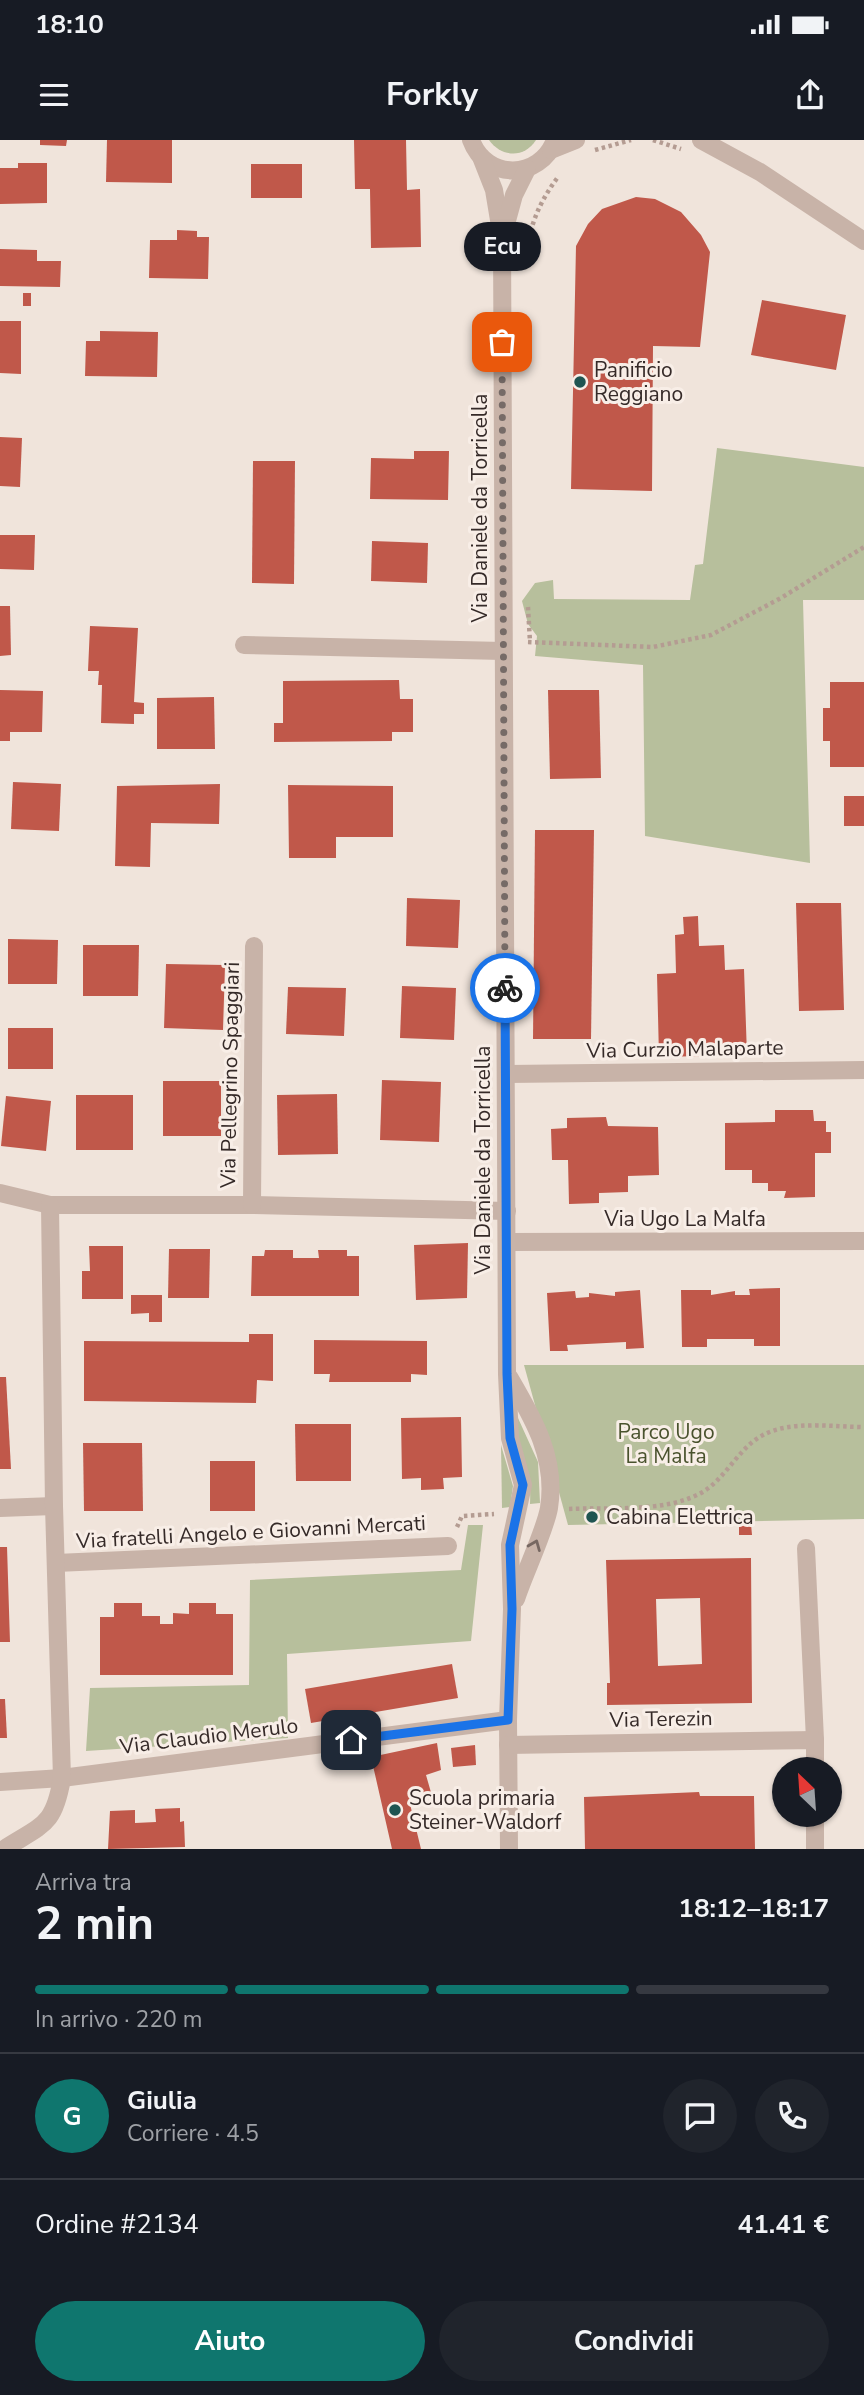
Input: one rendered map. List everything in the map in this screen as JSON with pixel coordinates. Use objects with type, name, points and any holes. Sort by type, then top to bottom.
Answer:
[{"type":"street","name":"Via Daniele da Torricella","points":[[471,140],[494,190],[502,238],[507,1374],[510,1438],[523,1485],[510,1545],[512,1609],[508,1720],[509,1849]]},
{"type":"street","points":[[701,140],[760,172],[864,241]]},
{"type":"street","points":[[481,157],[502,170],[527,169],[553,145],[580,147]]},
{"type":"street","name":"Via Daniele da Torricella","points":[[502,238],[514,195],[527,169]]},
{"type":"street","name":"Via Daniele da Torricella","points":[[244,645],[503,644]]},
{"type":"street","name":"Via Pellegrino Spaggiari","points":[[252,1205],[254,946]]},
{"type":"street","name":"Via Curzio Malaparte","points":[[506,1074],[864,1070]]},
{"type":"street","name":"Via Pellegrino Spaggiari","points":[[0,1194],[50,1205],[252,1205],[507,1211]]},
{"type":"street","name":"Via fratelli Angelo e Giovanni Mercati","points":[[4,1849],[48,1820],[57,1807],[62,1778],[54,1506],[50,1205]]},
{"type":"street","name":"Via Ugo La Malfa","points":[[507,1242],[864,1241]]},
{"type":"street","name":"Via Daniele da Torricella","points":[[507,1374],[531,1415],[547,1451],[551,1474],[549,1510],[512,1609]]},
{"type":"street","points":[[0,1508],[54,1506]]},
{"type":"street","name":"Via fratelli Angelo e Giovanni Mercati","points":[[56,1563],[448,1546]]},
{"type":"street","points":[[806,1548],[815,1757]]},
{"type":"street","name":"Via Claudio Merulo","points":[[0,1782],[62,1778],[508,1720]]},
{"type":"street","name":"Via Terezin","points":[[508,1745],[815,1740]]},
{"type":"street","points":[[815,1827],[815,1849]]},
{"type":"path","points":[[580,147],[631,140]]},
{"type":"path","points":[[526,255],[531,225],[543,197],[561,173]]},
{"type":"path","points":[[503,644],[530,642],[653,647],[711,635],[781,598],[864,547]]},
{"type":"path","points":[[528,604],[530,642]]},
{"type":"path","points":[[562,1509],[662,1504],[699,1494],[721,1478],[763,1435],[790,1427],[864,1427]]},
{"type":"green space","points":[[489,140],[536,140],[525,150],[512,153],[500,150]]},
{"type":"green space","points":[[717,448],[864,467],[864,600],[803,600],[810,863],[645,836],[643,665],[535,656],[537,636],[528,624],[522,601],[535,583],[553,580],[554,599],[690,600],[695,565],[703,564]]},
{"type":"green space","name":"Parco Ugo La Malfa","points":[[524,1365],[864,1365],[864,1519],[568,1525]]},
{"type":"green space","points":[[513,1407],[538,1462],[540,1503],[530,1504],[529,1478],[516,1432]]},
{"type":"green space","points":[[501,1445],[513,1486],[510,1507],[502,1508]]},
{"type":"green space","points":[[468,1525],[483,1525],[471,1641],[287,1654],[288,1738],[86,1751],[90,1688],[249,1685],[250,1580],[461,1570]]},
{"type":"building","points":[[40,140],[67,140],[66,146],[40,145]]},
{"type":"building","points":[[107,140],[172,140],[172,183],[106,182]]},
{"type":"building","points":[[354,140],[406,140],[407,190],[420,189],[421,247],[371,248],[370,189],[355,189]]},
{"type":"building","points":[[18,163],[47,163],[47,203],[0,204],[0,168],[18,168]]},
{"type":"building","points":[[251,164],[302,164],[302,198],[251,198]]},
{"type":"building","points":[[636,197],[655,199],[681,212],[701,235],[710,252],[700,347],[653,346],[652,491],[571,489],[576,246],[588,224],[602,209]]},
{"type":"building","points":[[177,230],[197,231],[197,237],[209,237],[208,279],[149,278],[150,240],[177,240]]},
{"type":"building","points":[[0,249],[37,250],[37,261],[61,261],[60,287],[0,286]]},
{"type":"building","points":[[23,293],[31,293],[31,306],[23,306]]},
{"type":"building","points":[[762,300],[846,315],[836,370],[751,355]]},
{"type":"building","points":[[0,321],[21,321],[21,374],[0,373]]},
{"type":"building","points":[[100,331],[158,332],[157,377],[85,376],[86,341],[100,341]]},
{"type":"building","points":[[0,437],[22,438],[20,487],[0,486]]},
{"type":"building","points":[[414,451],[449,451],[448,500],[370,499],[371,458],[414,459]]},
{"type":"building","points":[[253,461],[295,461],[294,584],[252,583]]},
{"type":"building","points":[[0,535],[35,535],[34,570],[0,569]]},
{"type":"building","points":[[372,541],[428,543],[427,583],[371,581]]},
{"type":"building","points":[[0,606],[10,606],[11,655],[0,656]]},
{"type":"building","points":[[90,626],[138,628],[134,702],[144,703],[144,714],[134,714],[134,724],[101,723],[102,685],[98,685],[99,671],[88,671]]},
{"type":"building","points":[[399,680],[400,699],[413,699],[413,732],[392,732],[392,741],[274,742],[274,723],[283,723],[283,681]]},
{"type":"building","points":[[830,682],[864,682],[864,767],[830,767],[830,741],[823,741],[823,708],[830,708]]},
{"type":"building","points":[[0,690],[43,691],[42,732],[10,732],[10,741],[0,741]]},
{"type":"building","points":[[548,690],[599,690],[601,778],[550,779]]},
{"type":"building","points":[[214,697],[215,749],[157,749],[157,698]]},
{"type":"building","points":[[13,782],[61,784],[59,831],[11,829]]},
{"type":"building","points":[[220,784],[219,824],[151,823],[150,867],[115,866],[117,786]]},
{"type":"building","points":[[288,785],[393,786],[393,837],[336,837],[336,858],[289,858]]},
{"type":"building","points":[[844,796],[864,796],[864,826],[844,826]]},
{"type":"building","points":[[535,830],[594,830],[591,1039],[533,1039]]},
{"type":"building","points":[[407,898],[460,900],[458,948],[406,946]]},
{"type":"building","points":[[796,903],[841,903],[844,1010],[799,1011]]},
{"type":"building","points":[[698,916],[699,946],[724,945],[725,970],[744,969],[747,1055],[659,1057],[657,974],[676,973],[675,935],[684,934],[683,917]]},
{"type":"building","points":[[8,939],[58,940],[57,984],[8,984]]},
{"type":"building","points":[[83,945],[139,945],[138,996],[83,996]]},
{"type":"building","points":[[166,964],[225,965],[223,1030],[164,1028]]},
{"type":"building","points":[[402,986],[456,988],[454,1040],[400,1038]]},
{"type":"building","points":[[288,987],[346,988],[344,1036],[286,1034]]},
{"type":"building","points":[[8,1028],[53,1028],[53,1069],[8,1069]]},
{"type":"building","points":[[382,1080],[441,1082],[439,1142],[380,1140]]},
{"type":"building","points":[[163,1081],[221,1081],[221,1136],[163,1136]]},
{"type":"building","points":[[337,1094],[338,1154],[278,1155],[277,1095]]},
{"type":"building","points":[[76,1095],[133,1095],[133,1150],[76,1150]]},
{"type":"building","points":[[6,1096],[51,1101],[46,1151],[1,1146]]},
{"type":"building","points":[[775,1110],[813,1110],[814,1121],[826,1121],[826,1132],[831,1132],[831,1153],[815,1153],[815,1197],[784,1198],[786,1191],[768,1191],[768,1183],[752,1183],[752,1170],[725,1170],[725,1123],[775,1122]]},
{"type":"building","points":[[606,1117],[608,1126],[658,1127],[659,1175],[628,1176],[628,1192],[599,1193],[599,1203],[569,1204],[568,1160],[552,1160],[551,1129],[567,1128],[567,1118]]},
{"type":"building","points":[[468,1243],[467,1298],[416,1300],[414,1245]]},
{"type":"building","points":[[89,1246],[123,1246],[123,1299],[82,1299],[82,1271],[90,1271]]},
{"type":"building","points":[[169,1249],[210,1249],[209,1298],[168,1298]]},
{"type":"building","points":[[265,1250],[293,1250],[293,1258],[319,1258],[318,1250],[347,1250],[347,1256],[359,1256],[359,1296],[251,1296],[252,1256],[264,1256]]},
{"type":"building","points":[[780,1288],[780,1346],[754,1346],[754,1339],[707,1339],[707,1347],[682,1347],[681,1290],[711,1290],[711,1295],[735,1291],[735,1295],[750,1295],[749,1289]]},
{"type":"building","points":[[640,1290],[644,1348],[626,1349],[626,1342],[567,1345],[568,1351],[550,1351],[547,1293],[575,1291],[576,1298],[589,1297],[589,1293],[615,1296],[615,1292]]},
{"type":"building","points":[[131,1295],[162,1295],[162,1322],[149,1322],[149,1313],[131,1314]]},
{"type":"building","points":[[249,1334],[273,1334],[273,1381],[257,1380],[256,1403],[84,1401],[84,1341],[249,1342]]},
{"type":"building","points":[[314,1340],[427,1341],[427,1375],[411,1374],[411,1382],[329,1382],[330,1374],[314,1374]]},
{"type":"building","points":[[0,1377],[6,1377],[11,1469],[0,1469]]},
{"type":"building","points":[[461,1417],[462,1477],[443,1478],[444,1489],[421,1490],[421,1478],[402,1479],[401,1418]]},
{"type":"building","points":[[295,1424],[351,1424],[351,1481],[296,1481]]},
{"type":"building","points":[[83,1443],[142,1443],[143,1511],[84,1511]]},
{"type":"building","points":[[210,1461],[255,1461],[255,1511],[210,1511]]},
{"type":"building","name":"Cabina Elettrica","points":[[587,1511],[598,1511],[597,1523],[587,1523]]},
{"type":"building","points":[[751,1524],[752,1535],[739,1535],[739,1525]]},
{"type":"building","points":[[0,1547],[7,1547],[10,1642],[0,1642]]},
{"type":"building","points":[[751,1558],[752,1703],[607,1705],[607,1683],[610,1683],[606,1560]],"holes":[[[700,1598],[702,1664],[658,1666],[656,1599]]]},
{"type":"building","points":[[114,1603],[142,1603],[142,1616],[160,1616],[160,1624],[173,1624],[173,1613],[189,1614],[189,1603],[216,1603],[216,1614],[233,1614],[233,1675],[100,1675],[100,1617],[114,1617]]},
{"type":"building","points":[[452,1664],[458,1698],[311,1723],[305,1689]]},
{"type":"building","points":[[0,1699],[5,1699],[7,1738],[0,1738]]},
{"type":"building","points":[[437,1743],[441,1770],[426,1775],[432,1796],[410,1804],[421,1849],[392,1849],[371,1757]]},
{"type":"building","points":[[475,1745],[476,1765],[453,1767],[451,1748]]},
{"type":"building","points":[[699,1792],[700,1796],[754,1796],[755,1849],[585,1849],[584,1797]]},
{"type":"building","points":[[180,1808],[180,1822],[184,1821],[185,1847],[108,1849],[110,1811],[135,1810],[135,1823],[156,1822],[155,1809]]},
{"type":"way so far","points":[[502,342],[505,988]]},
{"type":"place","name":"Ecu","points":[[502,342]]},
{"type":"place","name":"Panificio Reggiano","points":[[580,382]]},
{"type":"place","name":"Cabina Elettrica","points":[[592,1517]]},
{"type":"place","name":"Scuola primaria Steiner-Waldorf","points":[[395,1810]]},
{"type":"route","points":[[351,1740],[508,1720],[512,1609],[510,1545],[523,1485],[510,1438],[507,1374],[505,988]]}]
